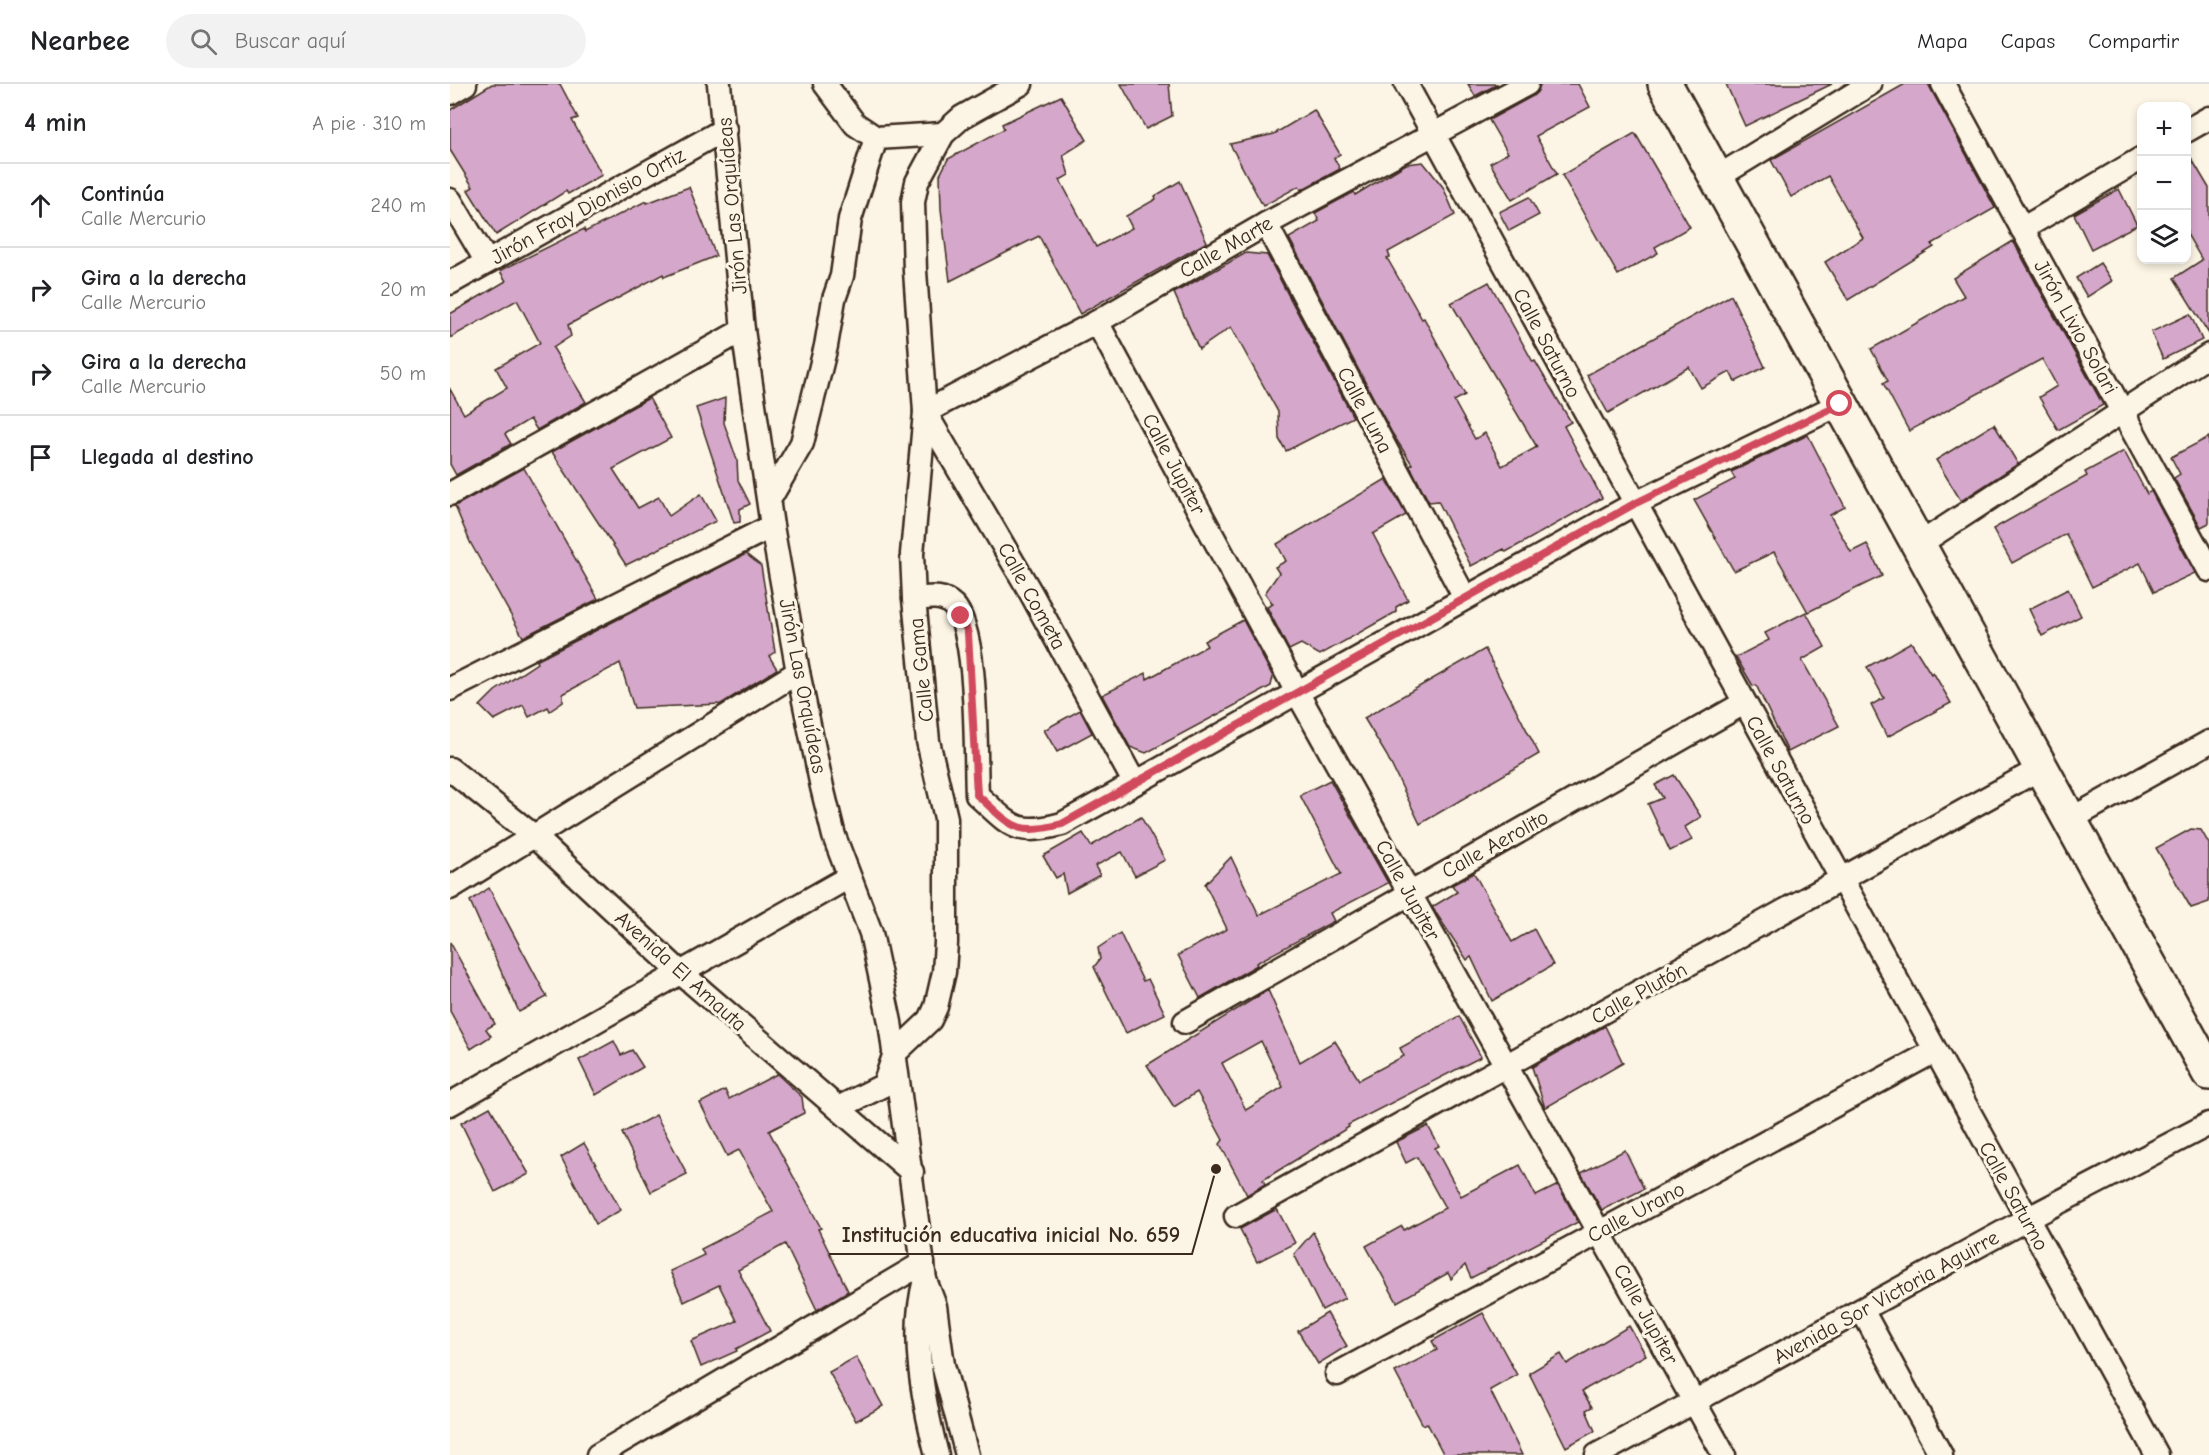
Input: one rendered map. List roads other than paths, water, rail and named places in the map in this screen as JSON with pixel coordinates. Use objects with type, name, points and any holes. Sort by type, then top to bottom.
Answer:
[{"type":"highway","points":[[1665,84],[2209,1073]]},
{"type":"street","points":[[450,93],[465,84]]},
{"type":"street","name":"Jirón Las Orquídeas","points":[[719,84],[743,330],[772,526],[798,672],[834,836],[870,933],[895,1053],[924,1271]]},
{"type":"street","points":[[825,84],[855,124],[876,138],[943,134],[962,117],[1020,84]]},
{"type":"street","name":"Calle Saturno","points":[[1406,84],[1634,504],[2157,1455]]},
{"type":"street","name":"Calle Marte","points":[[925,412],[1097,322],[1266,224],[1527,84]]},
{"type":"street","points":[[1716,178],[1870,84]]},
{"type":"street","name":"Jirón Livio Solari","points":[[1943,84],[2209,570]]},
{"type":"street","points":[[2191,129],[2209,118]]},
{"type":"street","name":"Jirón Fray Dionisio Ortiz","points":[[450,283],[725,129]]},
{"type":"street","name":"Calle Gama","points":[[838,1108],[884,1085],[895,1053],[930,1020],[936,1007],[944,972],[946,818],[928,741],[912,555],[925,412],[913,226],[918,182],[943,134]]},
{"type":"street","points":[[769,500],[802,443],[826,346],[834,299],[842,276],[850,219],[876,138]]},
{"type":"street","points":[[2022,229],[2137,161]]},
{"type":"street","points":[[450,200],[487,262]]},
{"type":"street","name":"Calle Luna","points":[[1266,224],[1464,596]]},
{"type":"street","name":"Calle Jupiter","points":[[1097,322],[1298,694],[1724,1455]]},
{"type":"street","points":[[450,494],[743,330]]},
{"type":"street","points":[[1918,545],[2209,355]]},
{"type":"street","points":[[914,599],[941,597],[953,605],[961,616],[968,633],[977,795],[1011,825],[1022,831],[1062,824],[1134,782],[1298,694],[1464,596],[1634,504],[1840,404]]},
{"type":"street","name":"Calle Cometa","points":[[925,412],[1031,593],[1134,782]]},
{"type":"street","points":[[450,689],[772,526]]},
{"type":"street","points":[[450,888],[798,672]]},
{"type":"street","name":"Calle Aerolito","points":[[1185,1022],[1409,892],[1744,704]]},
{"type":"street","points":[[2070,820],[2209,742]]},
{"type":"street","name":"Calle Plutón","points":[[1236,1216],[2041,768]]},
{"type":"street","name":"Avenida El Amauta","points":[[450,769],[535,837],[681,974],[912,1172]]},
{"type":"street","points":[[450,1104],[849,877]]},
{"type":"street","name":"Calle Urano","points":[[1337,1374],[1935,1051]]},
{"type":"street","name":"Avenida Sor Victoria Aguirre","points":[[1597,1455],[2027,1219],[2209,1124]]},
{"type":"street","points":[[598,1455],[924,1271]]},
{"type":"street","points":[[924,1271],[918,1305],[919,1336],[930,1427],[937,1455]]},
{"type":"street","points":[[924,1271],[935,1306],[943,1365],[966,1455]]},
{"type":"street","points":[[1862,1310],[1941,1455]]},
{"type":"place","name":"Institución educativa inicial No. 659","points":[[1216,1169]]}]
